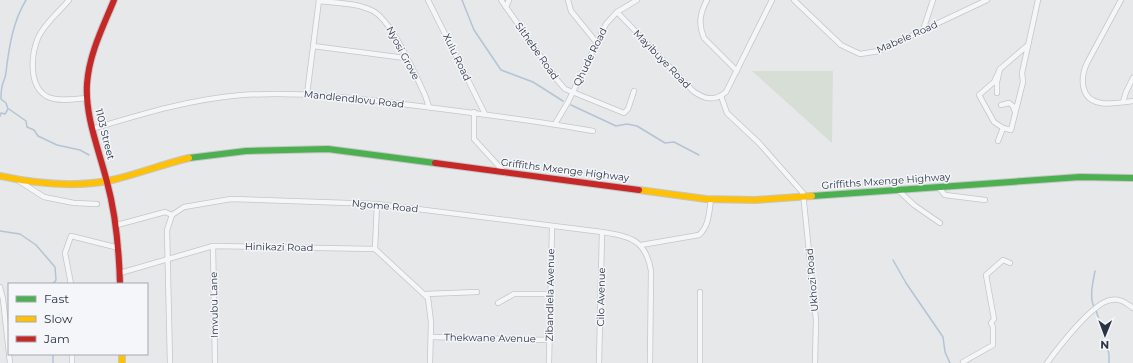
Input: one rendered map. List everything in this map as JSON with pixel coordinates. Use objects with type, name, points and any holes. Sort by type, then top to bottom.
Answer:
[{"type":"street","points":[[69,0],[38,38],[32,60],[33,73],[40,89],[47,96],[57,99],[87,98]]},
{"type":"street","name":"1103 Street","points":[[114,0],[91,59],[87,84],[87,98],[92,129],[107,181],[117,225],[120,283]]},
{"type":"street","name":"Xulu Road","points":[[428,0],[485,114]]},
{"type":"street","name":"Sithebe Road","points":[[501,0],[558,81],[566,89],[624,113],[628,109],[634,91]]},
{"type":"street","points":[[506,8],[509,0]]},
{"type":"street","points":[[568,0],[571,11],[596,42]]},
{"type":"street","name":"Qhude Road","points":[[555,124],[573,92],[606,24],[617,12],[637,0]]},
{"type":"street","points":[[707,0],[702,10],[700,20],[701,31],[704,38],[737,70]]},
{"type":"street","points":[[772,0],[726,92],[721,96],[727,113],[756,139],[792,178],[802,190],[804,197]]},
{"type":"street","name":"Mabele Road","points":[[794,0],[841,45],[860,54],[879,51],[987,0]]},
{"type":"street","points":[[923,30],[933,0]]},
{"type":"street","points":[[1028,45],[1000,69],[994,82],[979,95],[994,122],[1003,128],[1011,130],[1024,82],[1022,73],[1038,0]]},
{"type":"street","points":[[1122,0],[1087,63],[1082,73],[1081,82],[1088,95],[1100,103],[1133,101]]},
{"type":"street","points":[[307,94],[319,1]]},
{"type":"street","name":"Nyosi Grove","points":[[319,1],[357,6],[379,14],[391,28],[425,95],[429,107]]},
{"type":"street","name":"Mayibuye Road","points":[[617,12],[693,91],[707,98],[714,99],[721,96]]},
{"type":"street","points":[[313,46],[405,58]]},
{"type":"street","points":[[997,93],[997,82],[1000,69]]},
{"type":"street","points":[[1123,102],[1133,78]]},
{"type":"street","name":"Mandlendlovu Road","points":[[92,129],[162,109],[203,100],[243,95],[307,94],[348,97],[474,112],[593,130]]},
{"type":"street","points":[[1001,105],[1009,103],[1013,106],[1015,112]]},
{"type":"street","points":[[474,112],[474,139],[505,172]]},
{"type":"street","points":[[998,141],[1003,128]]},
{"type":"street","name":"Griffiths Mxenge Highway","points":[[0,176],[54,185],[107,181],[147,169],[197,157],[258,149],[290,148],[328,149],[711,199],[755,200],[1080,177],[1133,178]]},
{"type":"street","points":[[20,180],[44,197],[74,203],[97,204]]},
{"type":"street","points":[[938,187],[945,195],[985,200]]},
{"type":"street","points":[[898,190],[914,205],[940,223]]},
{"type":"street","name":"Ukhozi Road","points":[[804,197],[816,320],[815,363]]},
{"type":"street","name":"Ngome Road","points":[[172,215],[184,207],[231,199],[377,204],[510,220],[552,227],[602,232],[631,238],[641,245]]},
{"type":"street","points":[[650,363],[651,271],[649,259],[641,245],[699,235],[704,230],[707,223],[711,199]]},
{"type":"street","points":[[377,204],[375,249],[428,298],[431,337],[430,363]]},
{"type":"street","points":[[117,225],[165,212],[172,215],[167,230],[170,363]]},
{"type":"street","name":"Zibandlela Avenue","points":[[548,363],[552,227]]},
{"type":"street","name":"Cilo Avenue","points":[[599,363],[602,232]]},
{"type":"street","points":[[71,283],[65,253],[71,236],[119,248]]},
{"type":"street","name":"Hinikazi Road","points":[[120,273],[213,246],[375,249]]},
{"type":"street","name":"Imvubu Lane","points":[[213,246],[215,363]]},
{"type":"street","points":[[964,363],[963,362],[993,345],[991,323],[994,319],[986,275],[1003,260],[1010,263]]},
{"type":"street","points":[[0,287],[8,348]]},
{"type":"street","points":[[425,294],[477,292]]},
{"type":"street","points":[[700,292],[700,363]]},
{"type":"street","points":[[498,303],[514,294],[549,294]]},
{"type":"street","points":[[1047,363],[1067,337],[1089,314],[1106,301],[1121,300],[1133,308]]},
{"type":"street","name":"Thekwane Avenue","points":[[431,337],[548,340]]},
{"type":"shaded area","points":[[752,71],[833,71],[832,143]]},
{"type":"waterway","points":[[0,116],[1,113],[5,114],[8,109],[6,103],[1,99],[1,89],[6,75],[10,44],[15,25],[26,0]]},
{"type":"waterway","points":[[462,0],[474,30],[501,70],[533,82],[563,101]]},
{"type":"waterway","points":[[571,105],[616,126],[627,124],[637,126],[665,143],[674,142],[699,155]]},
{"type":"waterway","points":[[9,109],[26,121],[27,127],[34,130],[38,136],[57,145],[80,150],[89,155]]},
{"type":"waterway","points":[[0,231],[20,234],[36,245],[55,267],[56,280],[54,283]]},
{"type":"waterway","points":[[893,260],[906,283],[943,337],[945,352],[950,363]]},
{"type":"waterway","points":[[1094,307],[1092,299],[1092,285],[1095,271]]},
{"type":"waterway","points":[[1096,310],[1109,354],[1109,363]]},
{"type":"waterway","points":[[53,355],[53,363]]},
{"type":"traffic: fast","points":[[189,158],[246,151],[328,149],[435,163]]},
{"type":"traffic: fast","points":[[812,196],[1080,177],[1133,178]]},
{"type":"traffic: slow","points":[[0,176],[42,183],[84,184],[112,180],[189,158]]},
{"type":"traffic: slow","points":[[639,190],[706,199],[755,200],[812,196]]},
{"type":"traffic: slow","points":[[122,355],[122,363]]},
{"type":"traffic: jam","points":[[114,0],[94,51],[88,73],[87,96],[90,121],[113,207],[118,245],[120,283]]},
{"type":"traffic: jam","points":[[435,163],[639,190]]}]
